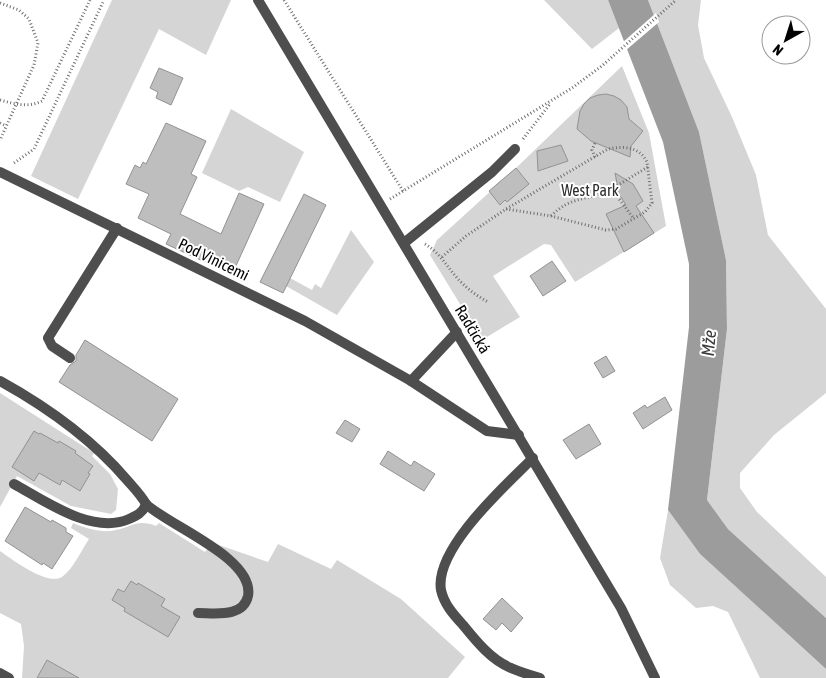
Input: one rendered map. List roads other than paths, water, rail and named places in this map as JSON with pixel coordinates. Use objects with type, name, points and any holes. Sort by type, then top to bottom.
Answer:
[{"type":"street","name":"Radčická","points":[[258,0],[621,608],[655,678]]},
{"type":"street","points":[[404,243],[492,172],[515,149]]},
{"type":"street","name":"Pod Vinicemi","points":[[0,172],[305,321],[411,381],[487,431],[519,435]]},
{"type":"street","points":[[70,358],[52,346],[48,338],[117,228]]},
{"type":"street","points":[[411,381],[457,332]]},
{"type":"street","points":[[0,381],[55,416],[100,450],[138,492],[146,504],[162,517],[218,550],[237,567],[244,579],[248,594],[245,603],[233,612],[198,613]]},
{"type":"street","points":[[533,458],[477,516],[454,547],[443,568],[441,589],[447,606],[473,638],[496,660],[510,668],[540,678]]},
{"type":"street","points":[[14,484],[73,516],[104,523],[116,524],[134,516],[143,511],[146,504]]},
{"type":"street","points":[[0,673],[9,678]]},
{"type":"water","name":"Mže","points":[[608,0],[648,0],[699,132],[726,260],[727,329],[707,500],[728,529],[826,618],[826,669],[700,554],[668,510],[689,327],[689,264],[663,142]]},
{"type":"park label","name":"West Park","points":[[590,190]]}]
